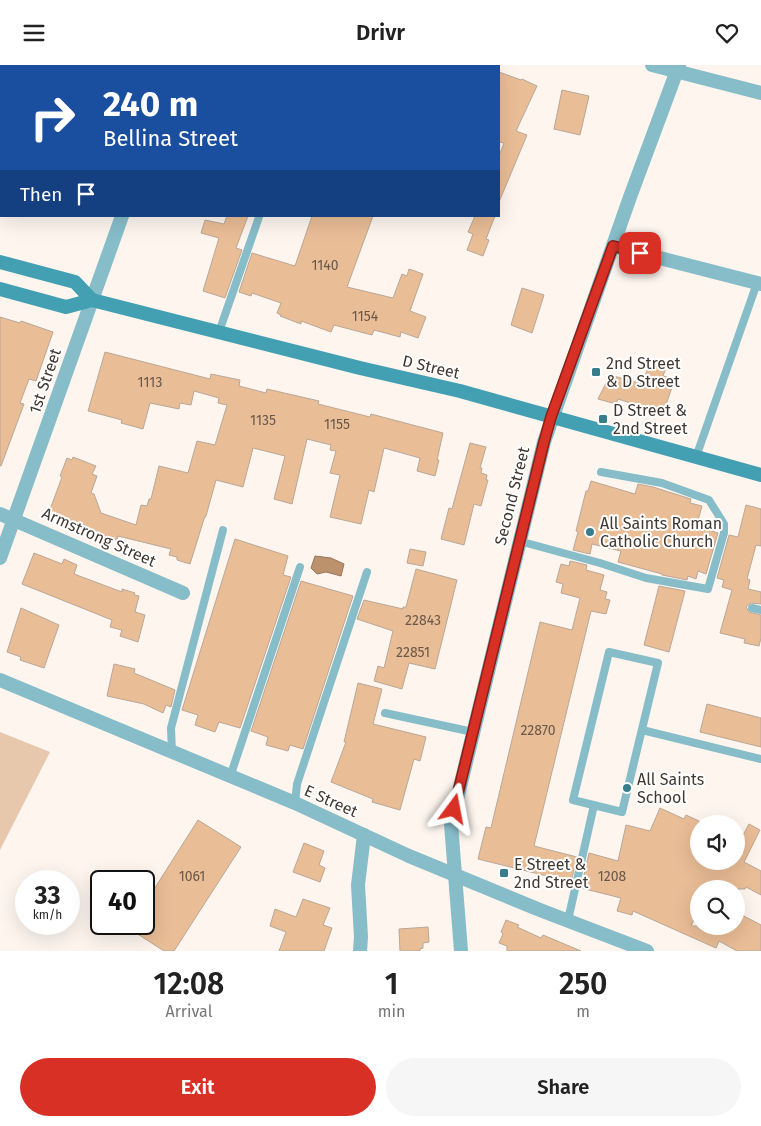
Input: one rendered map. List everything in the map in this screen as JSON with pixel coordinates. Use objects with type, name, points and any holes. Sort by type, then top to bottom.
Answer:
[{"type":"main road","points":[[0,262],[75,282],[92,300]]},
{"type":"main road","name":"D Street","points":[[0,289],[66,307],[92,300],[360,368],[460,391],[761,475]]},
{"type":"street","points":[[652,65],[678,68],[761,93]]},
{"type":"street","name":"Second Street","points":[[460,951],[451,824],[520,541],[551,417],[678,68]]},
{"type":"street","name":"1st Street","points":[[0,558],[122,217]]},
{"type":"street","points":[[613,246],[759,284]]},
{"type":"street","name":"Armstrong Street","points":[[0,514],[183,593]]},
{"type":"street","name":"E Street","points":[[0,680],[295,803],[454,875],[647,951]]},
{"type":"street","points":[[360,951],[358,885],[364,835]]},
{"type":"lane","points":[[219,333],[259,217]]},
{"type":"lane","points":[[696,457],[759,284]]},
{"type":"lane","points":[[520,541],[646,578],[708,589],[717,564],[724,533],[724,525],[709,500],[662,483],[601,472]]},
{"type":"lane","points":[[172,753],[171,728],[223,530]]},
{"type":"lane","points":[[230,777],[300,567]]},
{"type":"lane","points":[[295,803],[297,784],[367,572]]},
{"type":"lane","points":[[752,608],[761,610]]},
{"type":"lane","points":[[609,651],[658,663],[642,730],[622,812],[574,800],[609,651]]},
{"type":"lane","points":[[385,713],[473,732]]},
{"type":"lane","points":[[642,730],[761,759]]},
{"type":"lane","points":[[568,920],[594,805]]},
{"type":"shaded area","points":[[315,556],[331,558],[344,564],[341,576],[326,572],[317,574],[311,568]]},
{"type":"shaded area","points":[[0,732],[50,752],[0,850]]},
{"type":"building","points":[[500,72],[537,86],[516,131],[527,135],[500,200],[500,153],[504,143],[500,142]]},
{"type":"building","points":[[562,90],[589,96],[580,135],[554,129]]},
{"type":"building","points":[[227,217],[248,217],[236,248],[242,250],[225,298],[203,291],[219,238],[201,233],[205,220],[224,224]]},
{"type":"building","points":[[312,217],[373,217],[347,287],[393,298],[402,274],[407,276],[409,269],[423,274],[410,311],[426,317],[418,338],[401,332],[400,337],[374,330],[372,335],[334,325],[331,332],[301,321],[301,324],[280,316],[277,313],[281,303],[252,293],[251,296],[239,292],[252,253],[295,266]]},
{"type":"building","points":[[475,217],[495,217],[486,239],[489,240],[483,256],[467,250],[473,234],[468,232]]},
{"type":"building","points":[[522,288],[544,295],[532,333],[511,325]]},
{"type":"building","points":[[0,317],[20,323],[21,321],[53,332],[36,381],[29,379],[20,403],[24,404],[1,466],[0,466]]},
{"type":"building","points":[[105,352],[210,379],[211,374],[240,380],[239,386],[266,393],[267,389],[319,401],[318,404],[370,417],[371,414],[443,433],[435,476],[417,471],[420,458],[384,448],[374,492],[369,490],[361,524],[330,517],[340,475],[330,473],[336,451],[330,450],[331,445],[307,439],[292,504],[274,499],[285,456],[253,448],[243,487],[216,480],[190,564],[169,555],[171,549],[118,536],[117,540],[48,515],[67,458],[72,460],[73,457],[96,466],[92,474],[97,476],[91,493],[94,494],[101,513],[136,525],[141,505],[147,506],[149,499],[151,499],[159,466],[188,473],[197,441],[215,445],[227,405],[218,403],[219,398],[194,391],[191,405],[180,403],[179,409],[150,403],[143,429],[121,423],[122,420],[88,411]]},
{"type":"building","points":[[651,360],[667,365],[663,376],[675,379],[663,413],[618,399],[616,404],[598,399],[610,375],[642,384]]},
{"type":"building","points":[[470,443],[486,447],[480,468],[482,468],[481,473],[487,475],[486,480],[488,480],[481,506],[474,504],[464,545],[441,539],[449,508],[452,509]]},
{"type":"building","points":[[591,481],[635,494],[638,484],[653,487],[691,499],[690,503],[702,506],[697,524],[702,525],[701,528],[718,533],[706,574],[698,571],[696,579],[688,576],[687,580],[662,575],[618,562],[621,551],[592,544],[590,554],[573,550],[586,491],[588,491]]},
{"type":"building","points":[[746,505],[761,509],[761,546],[756,545],[747,579],[750,580],[748,589],[761,592],[761,604],[751,603],[746,607],[749,612],[761,615],[759,646],[744,643],[745,639],[720,633],[732,590],[722,587],[724,580],[717,578],[729,535],[738,537]]},
{"type":"building","points":[[235,539],[288,556],[283,575],[291,577],[240,728],[219,722],[215,732],[195,725],[198,715],[182,710]]},
{"type":"building","points":[[410,549],[426,552],[423,566],[407,563]]},
{"type":"building","points":[[34,553],[62,564],[64,559],[77,565],[74,574],[122,592],[122,589],[139,596],[135,612],[145,615],[138,642],[120,636],[122,630],[110,627],[112,620],[22,584]]},
{"type":"building","points":[[570,561],[587,565],[586,570],[604,575],[600,590],[607,592],[605,599],[610,600],[606,614],[591,611],[534,846],[577,857],[571,882],[478,859],[486,827],[491,828],[540,622],[572,630],[580,598],[561,593],[563,584],[556,582],[561,564],[569,566]]},
{"type":"building","points":[[416,569],[457,580],[435,669],[409,663],[402,689],[374,681],[378,666],[384,668],[393,631],[357,619],[364,600],[403,609],[403,607],[406,607]]},
{"type":"building","points":[[301,581],[353,596],[303,749],[290,745],[288,751],[266,745],[268,737],[251,731]]},
{"type":"building","points":[[659,586],[685,591],[669,652],[644,645]]},
{"type":"building","points":[[21,608],[59,625],[44,668],[20,660],[21,657],[7,652]]},
{"type":"building","points":[[114,664],[135,669],[134,673],[175,690],[171,707],[166,705],[163,713],[144,704],[107,696]]},
{"type":"building","points":[[358,683],[382,689],[373,724],[426,737],[420,761],[414,759],[400,810],[372,802],[373,799],[331,782],[346,742],[344,742]]},
{"type":"building","points":[[707,704],[761,718],[761,747],[700,732]]},
{"type":"building","points":[[660,808],[684,819],[686,815],[690,817],[690,870],[745,870],[745,863],[761,871],[761,895],[746,887],[745,889],[745,880],[690,880],[690,935],[745,935],[745,917],[761,925],[761,951],[737,951],[719,941],[716,948],[633,911],[632,915],[617,911],[621,898],[581,888],[589,853],[618,861],[626,825],[650,831]]},
{"type":"building","points":[[198,820],[241,847],[174,951],[164,951],[139,935],[155,935],[155,888]]},
{"type":"building","points":[[749,824],[760,830],[745,860],[745,831]]},
{"type":"building","points":[[304,843],[324,851],[319,865],[325,868],[320,882],[293,872]]},
{"type":"building","points":[[303,899],[330,908],[323,925],[332,928],[324,951],[279,951],[286,932],[270,926],[275,909],[296,917]]},
{"type":"building","points":[[506,920],[541,938],[543,935],[581,951],[507,951],[507,946],[499,943]]},
{"type":"building","points":[[428,927],[429,942],[423,943],[423,948],[420,951],[400,951],[399,929]]},
{"type":"place","name":"2nd Street & D Street","points":[[596,372]]},
{"type":"place","name":"D Street & 2nd Street","points":[[603,419]]},
{"type":"place","name":"All Saints Roman Catholic Church","points":[[590,532]]},
{"type":"place","name":"All Saints School","points":[[627,788]]},
{"type":"place","name":"E Street & 2nd Street","points":[[504,873]]},
{"type":"route","points":[[454,809],[551,417],[613,246],[640,253]]}]
